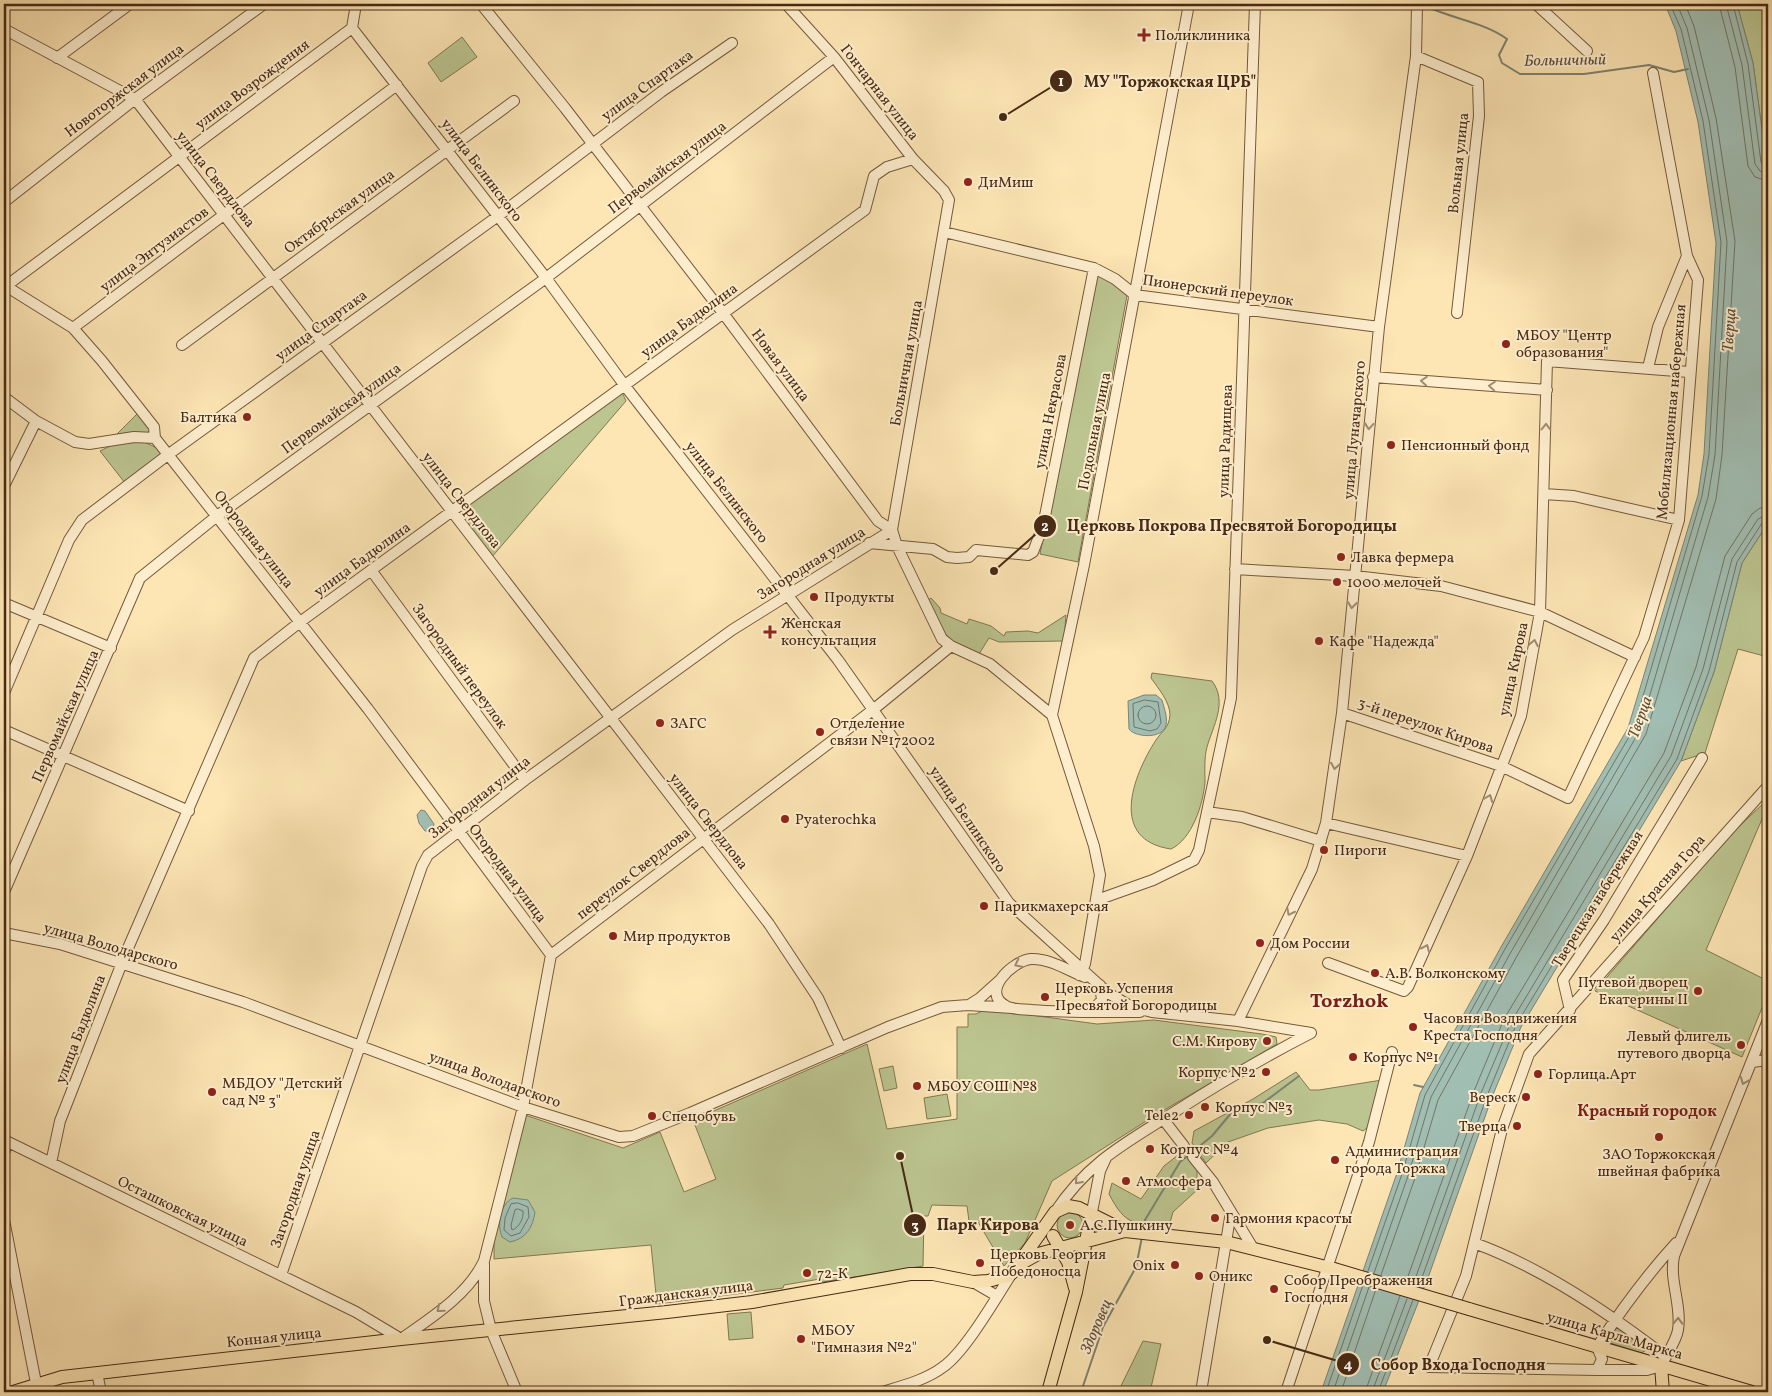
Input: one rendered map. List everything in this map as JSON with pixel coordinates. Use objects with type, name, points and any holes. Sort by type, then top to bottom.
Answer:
[{"type":"main road","points":[[1015,1270],[1053,1214],[1066,1206],[1084,1230],[1076,1292],[1048,1392]]},
{"type":"main road","points":[[1053,1214],[1050,1226],[1053,1236],[1072,1272],[1076,1292]]},
{"type":"main road","points":[[1053,1236],[1062,1243],[1084,1230],[1105,1222],[1123,1232]]},
{"type":"main road","points":[[1084,1230],[1151,1232],[1226,1242],[1331,1268]]},
{"type":"main road","name":"Гражданская улица","points":[[402,1338],[752,1302],[910,1274],[933,1274],[973,1282],[993,1280],[1015,1270],[1034,1256],[1060,1248],[1084,1230]]},
{"type":"main road","points":[[1080,1271],[1093,1249],[1123,1232]]},
{"type":"main road","name":"улица Карла Маркса","points":[[1331,1268],[1597,1348],[1663,1361],[1752,1392]]},
{"type":"main road","name":"Конная улица","points":[[13,1392],[36,1383],[97,1374],[402,1338]]},
{"type":"main road","points":[[1662,1392],[1663,1361]]},
{"type":"street","points":[[57,58],[130,4]]},
{"type":"street","name":"Новоторжская улица","points":[[4,202],[135,99],[264,4]]},
{"type":"street","points":[[352,28],[356,4]]},
{"type":"street","name":"Новая улица","points":[[481,4],[641,206],[878,521],[892,530]]},
{"type":"street","name":"Гончарная улица","points":[[786,4],[834,57],[913,159],[940,186],[949,200]]},
{"type":"street","name":"Подольная улица","points":[[1081,972],[1097,900],[1100,875],[1094,846],[1052,715],[1056,689],[1069,641],[1189,4]]},
{"type":"street","name":"улица Радищева","points":[[1097,900],[1153,880],[1194,860],[1199,850],[1231,698],[1255,4]]},
{"type":"street","name":"улица Луначарского","points":[[1238,1021],[1312,869],[1326,823],[1342,713],[1373,377],[1416,56],[1417,4]]},
{"type":"street","points":[[1536,4],[1587,51]]},
{"type":"street","name":"улица Белинского","points":[[352,28],[546,278],[625,386],[788,594],[874,709],[1004,897],[1081,972],[1126,1004],[1152,1012]]},
{"type":"street","name":"улица Возрождения","points":[[5,286],[352,28]]},
{"type":"street","name":"улица Свердлова","points":[[4,29],[135,99],[703,838],[796,963],[818,998],[840,1048]]},
{"type":"street","name":"улица Спартака","points":[[4,693],[71,536],[79,523],[169,454],[498,216],[661,92],[732,43]]},
{"type":"street","name":"Вольная улица","points":[[1416,56],[1478,82],[1479,116],[1457,312]]},
{"type":"street","name":"Первомайская улица","points":[[4,892],[140,578],[217,516],[546,278],[834,57]]},
{"type":"street","name":"Мобилизационная набережная","points":[[1568,798],[1644,637],[1679,520],[1698,280],[1687,256],[1653,73]]},
{"type":"street","name":"улица Энтузиастов","points":[[73,328],[396,84]]},
{"type":"street","name":"Октябрьская улица","points":[[182,345],[514,101]]},
{"type":"street","name":"улица Бадюлина","points":[[50,1162],[60,1121],[122,963],[254,658],[300,622],[865,210],[874,176],[887,167],[913,159]]},
{"type":"street","name":"Больничная улица","points":[[892,530],[949,200]]},
{"type":"street","name":"Пионерский переулок","points":[[944,232],[1094,268],[1115,278],[1135,295],[1379,327]]},
{"type":"street","points":[[1648,368],[1658,327],[1687,256]]},
{"type":"street","name":"улица Некрасова","points":[[897,546],[933,549],[947,557],[957,558],[968,557],[976,550],[1028,555],[1036,548],[1043,526],[1094,268]]},
{"type":"street","name":"Огородная улица","points":[[5,286],[73,328],[102,361],[154,427],[155,438],[300,622],[551,955]]},
{"type":"street","points":[[1373,377],[1547,390],[1547,361],[1690,372]]},
{"type":"street","name":"улица Кирова","points":[[1328,963],[1404,991],[1467,856],[1521,716],[1540,612],[1547,390]]},
{"type":"street","points":[[4,397],[36,421],[75,442],[90,444],[134,437],[155,438]]},
{"type":"street","points":[[4,486],[36,421]]},
{"type":"street","points":[[1544,494],[1574,496],[1679,520]]},
{"type":"street","points":[[892,530],[897,546],[942,639],[951,646],[990,664],[1052,715]]},
{"type":"street","name":"Загородная улица","points":[[281,1275],[422,866],[428,855],[525,780],[732,630],[892,530]]},
{"type":"street","points":[[869,543],[897,546]]},
{"type":"street","points":[[1235,569],[1355,576],[1440,586],[1540,612],[1635,657]]},
{"type":"street","name":"Загородный переулок","points":[[371,570],[525,780]]},
{"type":"street","points":[[4,603],[111,648]]},
{"type":"street","name":"переулок Свердлова","points":[[551,955],[874,709],[951,646]]},
{"type":"street","name":"3-й переулок Кирова","points":[[1342,713],[1501,766],[1568,798]]},
{"type":"street","points":[[4,730],[189,811]]},
{"type":"street","name":"Тверецкая набережная","points":[[1570,1010],[1563,980],[1604,920],[1702,758]]},
{"type":"street","name":"улица Красная Гора","points":[[1570,1010],[1768,786]]},
{"type":"street","points":[[1207,812],[1242,817],[1321,841]]},
{"type":"street","points":[[1326,823],[1467,856]]},
{"type":"street","name":"улица Володарского","points":[[4,933],[60,944],[243,1002],[523,1107],[614,1137],[628,1137],[690,1113],[840,1048],[942,1007],[968,1005],[1063,1012],[1152,1012]]},
{"type":"street","points":[[523,1107],[551,955]]},
{"type":"street","points":[[968,1005],[980,998],[1016,964],[1031,959],[1047,961],[1081,972]]},
{"type":"street","points":[[1001,979],[997,990],[998,996],[1002,1003],[1012,1008]]},
{"type":"street","points":[[1091,1012],[1102,1000],[1102,990],[1099,983]]},
{"type":"street","points":[[1570,1010],[1527,1053],[1502,1129],[1466,1276],[1429,1367],[1648,1370],[1663,1361],[1678,1330],[1678,1310],[1672,1272],[1674,1256],[1768,1020]]},
{"type":"street","points":[[1053,1214],[1082,1176],[1108,1155],[1229,1077],[1311,1033],[1238,1021],[1152,1012]]},
{"type":"street","points":[[1286,1392],[1331,1268],[1369,1142],[1392,1052]]},
{"type":"street","points":[[1752,1062],[1768,1060]]},
{"type":"street","name":"Конная улица","points":[[518,1392],[491,1330],[484,1301],[484,1261],[523,1107]]},
{"type":"street","points":[[1163,1119],[1184,1146]]},
{"type":"street","points":[[4,1153],[5,1141]]},
{"type":"street","name":"Осташковская улица","points":[[5,1141],[356,1312],[402,1338]]},
{"type":"street","points":[[1084,1230],[1096,1196],[1101,1168],[1108,1155]]},
{"type":"street","points":[[1193,1157],[1212,1182],[1253,1248]]},
{"type":"street","points":[[1096,1196],[1105,1222]]},
{"type":"street","points":[[1201,1392],[1231,1212]]},
{"type":"street","points":[[4,1220],[36,1383]]},
{"type":"street","points":[[1597,1370],[1602,1359],[1597,1348],[1643,1280],[1680,1238]]},
{"type":"street","name":"улица Карла Маркса","points":[[1474,1243],[1504,1253],[1616,1318],[1663,1361]]},
{"type":"street","name":"Конная улица","points":[[402,1338],[425,1322],[463,1290],[475,1277],[484,1261]]},
{"type":"street","points":[[886,1392],[930,1375],[944,1367],[957,1354],[1015,1270]]},
{"type":"street","name":"Гражданская улица","points":[[973,1282],[997,1296]]},
{"type":"street","points":[[463,1290],[474,1290],[481,1294],[484,1301]]},
{"type":"street","points":[[425,1322],[426,1330],[432,1336]]},
{"type":"street","points":[[97,1374],[101,1392]]},
{"type":"green space","points":[[1737,4],[1768,4],[1768,174],[1753,63]]},
{"type":"green space","points":[[462,37],[477,57],[441,82],[428,63]]},
{"type":"green space","points":[[1096,273],[1128,290],[1078,562],[1040,554]]},
{"type":"green space","points":[[622,392],[626,401],[491,558],[458,513]]},
{"type":"green space","points":[[138,413],[153,433],[116,435]]},
{"type":"green space","points":[[140,440],[159,449],[162,457],[125,483],[100,451],[116,443]]},
{"type":"green space","points":[[1768,523],[1768,657],[1738,649],[1705,753],[1681,761],[1714,672],[1742,563]]},
{"type":"green space","points":[[931,598],[940,608],[941,613],[967,624],[969,619],[991,626],[1004,636],[1006,632],[1028,631],[1038,633],[1066,615],[1064,641],[999,642],[989,638],[979,654],[959,645],[946,634],[926,602]]},
{"type":"green space","points":[[1152,673],[1212,681],[1219,697],[1218,714],[1206,751],[1205,782],[1199,811],[1185,838],[1171,849],[1152,843],[1139,833],[1133,820],[1131,805],[1140,771],[1156,740],[1167,726],[1170,715],[1166,700],[1151,678]]},
{"type":"green space","points":[[1768,799],[1768,805],[1706,950],[1768,981],[1768,993],[1742,1057],[1595,991],[1730,835]]},
{"type":"green space","points":[[986,1009],[1097,1024],[1154,1020],[1262,1034],[1276,1037],[1277,1044],[1154,1116],[1052,1181],[1025,1243],[1004,1266],[978,1222],[969,1221],[967,1206],[932,1205],[928,1216],[924,1216],[923,1266],[823,1282],[820,1279],[784,1285],[783,1288],[657,1304],[651,1245],[494,1259],[494,1229],[525,1115],[623,1148],[660,1132],[684,1192],[716,1179],[693,1120],[867,1044],[887,1129],[957,1119],[957,1027],[968,1027],[968,1014],[976,1014]]},
{"type":"green space","points":[[893,1066],[897,1088],[884,1091],[879,1069]]},
{"type":"green space","points":[[1296,1072],[1310,1090],[1382,1080],[1372,1124],[1363,1131],[1347,1124],[1319,1120],[1268,1128],[1228,1142],[1206,1163],[1192,1143],[1194,1131],[1253,1099]]},
{"type":"green space","points":[[947,1094],[951,1116],[927,1119],[924,1098]]},
{"type":"green space","points":[[1182,1152],[1197,1170],[1197,1190],[1173,1212],[1169,1226],[1139,1223],[1126,1218],[1109,1194],[1112,1183],[1141,1199],[1164,1166]]},
{"type":"green space","points":[[1070,1212],[1079,1216],[1083,1225],[1079,1234],[1070,1238],[1061,1234],[1057,1225],[1061,1216]]},
{"type":"green space","points":[[751,1312],[753,1338],[729,1340],[727,1314]]},
{"type":"green space","points":[[1618,1325],[1645,1346],[1645,1351],[1641,1353],[1607,1342]]},
{"type":"green space","points":[[1143,1341],[1161,1344],[1150,1392],[1118,1392]]},
{"type":"water","points":[[1665,4],[1737,4],[1753,63],[1768,174],[1768,523],[1742,563],[1714,672],[1681,761],[1521,1027],[1492,1097],[1429,1275],[1383,1392],[1321,1392],[1397,1173],[1420,1093],[1501,947],[1628,728],[1698,495],[1704,454],[1716,243],[1698,122],[1676,31]]},
{"type":"water","points":[[1144,695],[1156,695],[1162,700],[1166,714],[1166,725],[1162,732],[1158,734],[1141,735],[1129,729],[1128,701]]},
{"type":"water","points":[[421,810],[425,811],[434,824],[432,831],[425,831],[419,823],[417,815]]},
{"type":"water","points":[[513,1198],[528,1200],[535,1212],[528,1232],[510,1242],[502,1237],[500,1221],[502,1210]]},
{"type":"waterway","name":"Больничный","points":[[1426,6],[1488,28],[1507,39],[1499,55],[1502,63],[1520,74],[1584,74],[1649,65],[1674,72],[1688,69]]},
{"type":"waterway","name":"Здоровец","points":[[1144,1228],[1145,1220],[1180,1162],[1212,1136],[1232,1112],[1263,1103],[1299,1076]]},
{"type":"waterway","name":"Здоровец","points":[[1414,1085],[1423,1087]]},
{"type":"waterway","name":"Здоровец","points":[[1081,1392],[1103,1327],[1136,1267],[1142,1237]]},
{"type":"place","name":"Поликлиника","points":[[1144,35]]},
{"type":"place","name":"МУ \"Торжокская ЦРБ\"","points":[[1003,117]]},
{"type":"place","name":"ДиМиш","points":[[968,182]]},
{"type":"place","name":"МБОУ \"Центр образования\"","points":[[1506,344]]},
{"type":"place","name":"Балтика","points":[[247,417]]},
{"type":"place","name":"Пенсионный фонд","points":[[1391,445]]},
{"type":"place","name":"Лавка фермера","points":[[1341,557]]},
{"type":"place","name":"Церковь Покрова Пресвятой Богородицы","points":[[994,571]]},
{"type":"place","name":"1000 мелочей","points":[[1337,582]]},
{"type":"place","name":"Продукты","points":[[814,597]]},
{"type":"place","name":"Женская консультация","points":[[770,632]]},
{"type":"place","name":"Кафе \"Надежда\"","points":[[1319,641]]},
{"type":"place","name":"ЗАГС","points":[[660,723]]},
{"type":"place","name":"Отделение связи №172002","points":[[820,732]]},
{"type":"place","name":"Pyaterochka","points":[[785,819]]},
{"type":"place","name":"Пироги","points":[[1324,850]]},
{"type":"place","name":"Парикмахерская","points":[[984,906]]},
{"type":"place","name":"Мир продуктов","points":[[613,936]]},
{"type":"place","name":"Дом России","points":[[1260,943]]},
{"type":"place","name":"А.В. Волконскому","points":[[1375,973]]},
{"type":"place","name":"Путевой дворец Екатерины II","points":[[1698,991]]},
{"type":"place","name":"Церковь Успения Пресвятой Богородицы","points":[[1045,997]]},
{"type":"place","name":"Часовня Воздвижения Креста Господня","points":[[1413,1027]]},
{"type":"place","name":"С.М. Кирову","points":[[1267,1041]]},
{"type":"place","name":"Левый флигель путевого дворца","points":[[1741,1045]]},
{"type":"place","name":"Корпус №1","points":[[1353,1057]]},
{"type":"place","name":"Корпус №2","points":[[1266,1072]]},
{"type":"place","name":"Горлица.Арт","points":[[1538,1074]]},
{"type":"place","name":"МБОУ СОШ №8","points":[[917,1086]]},
{"type":"place","name":"МБДОУ \"Детский сад № 3\"","points":[[212,1092]]},
{"type":"place","name":"Вереск","points":[[1526,1097]]},
{"type":"place","name":"Корпус №3","points":[[1205,1107]]},
{"type":"place","name":"Tele2","points":[[1189,1115]]},
{"type":"place","name":"Спецобувь","points":[[652,1116]]},
{"type":"place","name":"Тверца","points":[[1517,1126]]},
{"type":"place","name":"ЗАО Торжокская швейная фабрика","points":[[1659,1137]]},
{"type":"place","name":"Корпус №4","points":[[1150,1149]]},
{"type":"place","name":"Парк Кирова","points":[[900,1156]]},
{"type":"place","name":"Администрация города Торжка","points":[[1335,1160]]},
{"type":"place","name":"Атмосфера","points":[[1126,1181]]},
{"type":"place","name":"Гармония красоты","points":[[1215,1218]]},
{"type":"place","name":"А.С.Пушкину","points":[[1070,1225]]},
{"type":"place","name":"Церковь Георгия Победоносца","points":[[980,1263]]},
{"type":"place","name":"Onix","points":[[1175,1265]]},
{"type":"place","name":"72-К","points":[[807,1273]]},
{"type":"place","name":"Оникс","points":[[1199,1276]]},
{"type":"place","name":"Собор Преображения Господня","points":[[1274,1289]]},
{"type":"place","name":"МБОУ \"Гимназия №2\"","points":[[801,1339]]},
{"type":"place","name":"Собор Входа Господня","points":[[1267,1340]]},
{"type":"district","name":"Torzhok","points":[[1349,1000]]},
{"type":"district","name":"Красный городок","points":[[1647,1110]]}]
